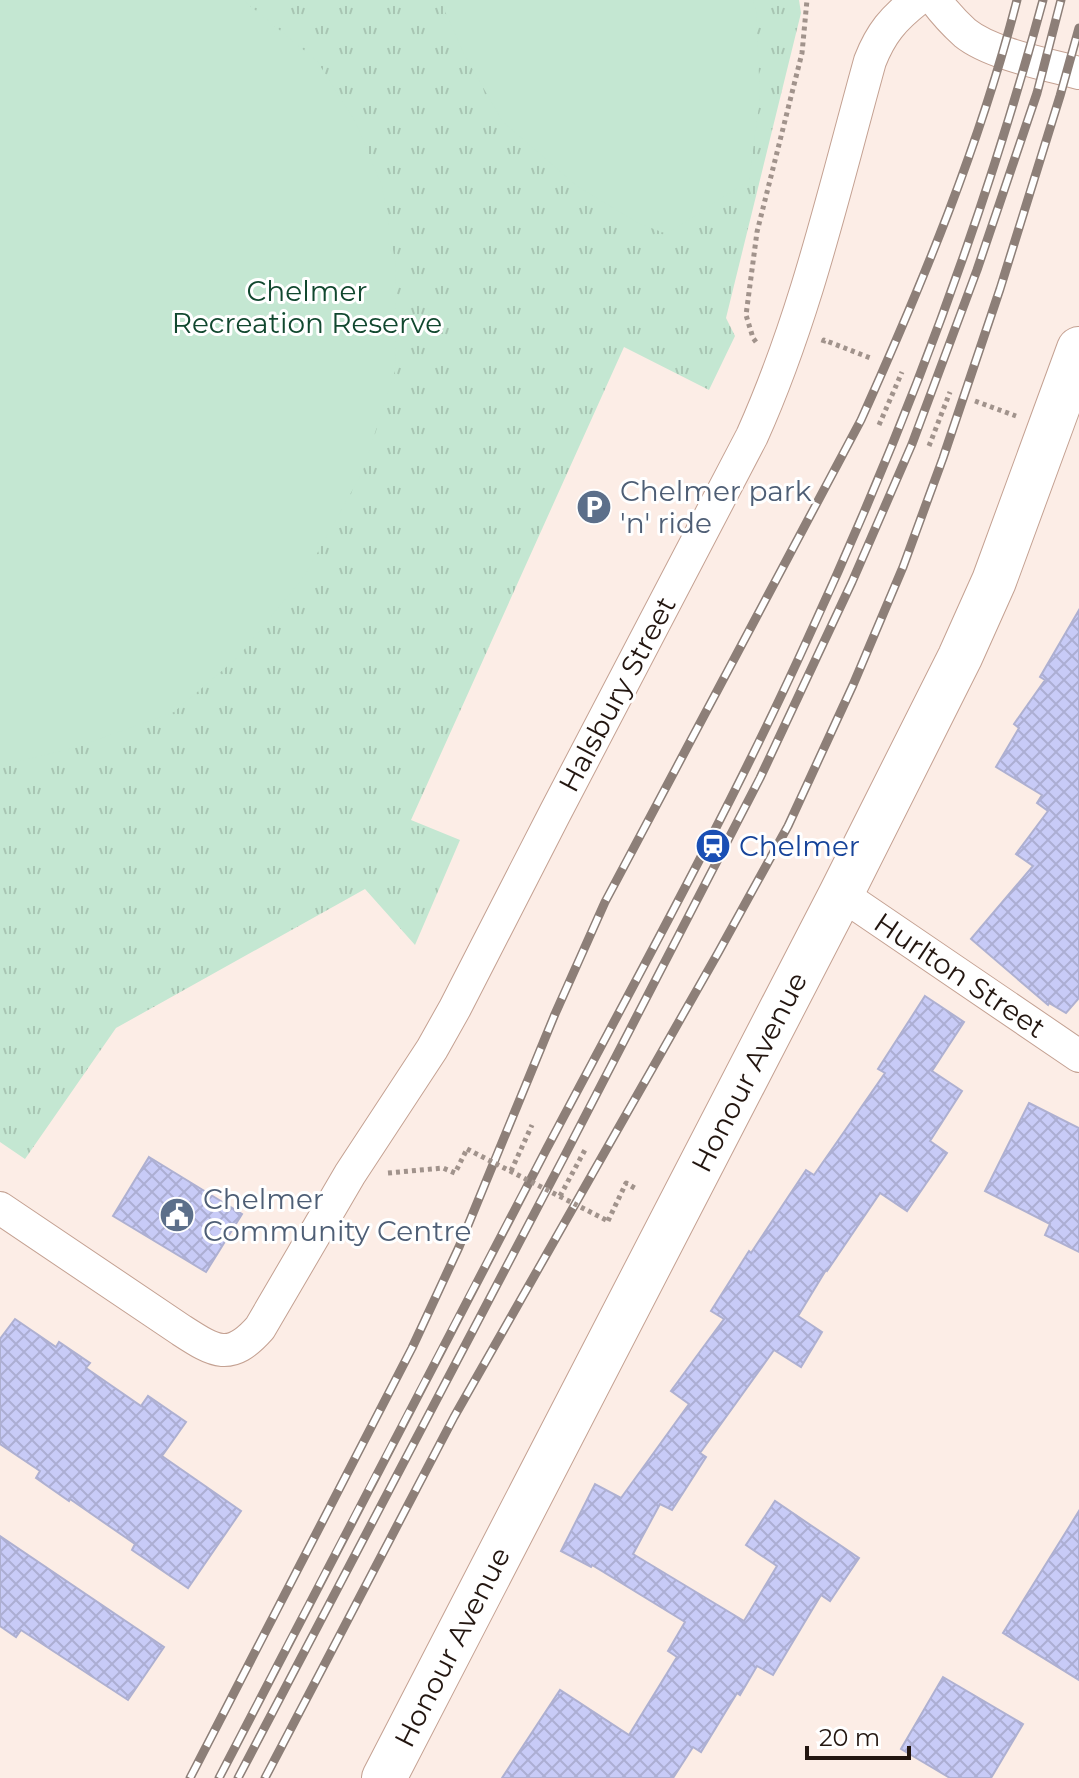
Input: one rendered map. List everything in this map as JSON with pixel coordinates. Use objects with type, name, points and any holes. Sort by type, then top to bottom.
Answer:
[{"type":"main road","name":"Honour Avenue","points":[[384,1778],[954,669],[994,581],[1079,349]]},
{"type":"street","name":"Halsbury Street","points":[[0,1208],[211,1348],[233,1350],[251,1339],[260,1328],[350,1174],[432,1049],[455,1008],[736,468],[770,396],[800,313],[870,61],[889,25],[917,0]]},
{"type":"street","points":[[935,0],[967,34],[981,42],[1079,73]]},
{"type":"street","name":"Hurlton Street","points":[[841,894],[1079,1056]]},
{"type":"path","points":[[785,355],[763,348],[755,341],[746,315],[757,232],[802,53],[807,0]]},
{"type":"path","points":[[833,344],[873,359]]},
{"type":"path","points":[[879,425],[902,372]]},
{"type":"path","points":[[929,446],[950,392]]},
{"type":"path","points":[[975,401],[1005,413]]},
{"type":"path","points":[[511,1171],[532,1125]]},
{"type":"path","points":[[560,1196],[586,1148]]},
{"type":"path","points":[[388,1173],[443,1168],[455,1173],[467,1149],[608,1221],[626,1183],[638,1190]]},
{"type":"green space","name":"Chelmer Recreation Reserve","points":[[0,0],[799,0],[801,13],[726,318],[735,336],[709,390],[624,347],[411,820],[460,840],[415,945],[365,889],[116,1028],[25,1159],[0,1142]]},
{"type":"green space","points":[[0,0],[243,0],[317,61],[355,121],[382,186],[396,267],[395,371],[362,473],[305,575],[238,657],[174,712],[77,747],[0,766]]},
{"type":"green space","points":[[440,0],[753,0],[760,98],[749,180],[667,234],[638,223],[577,186],[503,122],[465,56]]},
{"type":"building","points":[[1079,610],[1079,998],[1066,1013],[1048,1005],[971,939],[1033,866],[1016,854],[1048,811],[1037,803],[1042,795],[996,767],[1019,728],[1014,724],[1045,680],[1040,677]]},
{"type":"building","points":[[925,996],[964,1022],[932,1071],[962,1091],[930,1141],[947,1153],[907,1211],[880,1193],[798,1316],[822,1332],[801,1367],[774,1350],[700,1453],[706,1457],[672,1510],[660,1504],[633,1554],[744,1621],[777,1566],[746,1545],[775,1501],[859,1558],[830,1601],[821,1595],[773,1675],[757,1666],[701,1752],[693,1747],[673,1778],[502,1778],[560,1690],[629,1735],[677,1657],[668,1651],[685,1622],[592,1565],[561,1551],[595,1484],[621,1498],[689,1404],[671,1391],[724,1319],[711,1311],[806,1170],[814,1175],[885,1073],[878,1069]]},
{"type":"building","points":[[1029,1103],[1079,1128],[1079,1252],[1045,1235],[1050,1224],[985,1191]]},
{"type":"building","name":"Chelmer Community Centre","points":[[149,1157],[242,1214],[206,1272],[113,1216]]},
{"type":"building","points":[[15,1319],[56,1347],[59,1342],[90,1363],[86,1368],[141,1406],[148,1396],[186,1422],[162,1456],[241,1511],[188,1588],[132,1550],[135,1544],[36,1478],[40,1471],[0,1444],[0,1339]]},
{"type":"building","points":[[1079,1511],[1079,1680],[1003,1633]]},
{"type":"building","points":[[0,1536],[164,1647],[128,1700],[21,1630],[16,1637],[0,1626]]},
{"type":"building","points":[[943,1677],[1023,1724],[991,1778],[950,1778],[901,1749]]},
{"type":"railway","points":[[190,1778],[412,1348],[459,1247],[605,902],[861,420],[948,213],[986,108],[1017,0]]},
{"type":"railway","points":[[219,1778],[778,703],[843,561],[909,404],[995,163],[1043,0]]},
{"type":"railway","points":[[238,1778],[760,778],[852,582],[912,444],[977,270],[1037,93],[1061,0]]},
{"type":"railway","points":[[265,1778],[454,1417],[788,826],[903,567],[943,458],[1000,289],[1079,28]]},
{"type":"place","name":"Chelmer park 'n' ride","points":[[594,507]]},
{"type":"place","name":"Chelmer","points":[[713,846]]},
{"type":"place","name":"Chelmer Community Centre","points":[[177,1215]]}]
